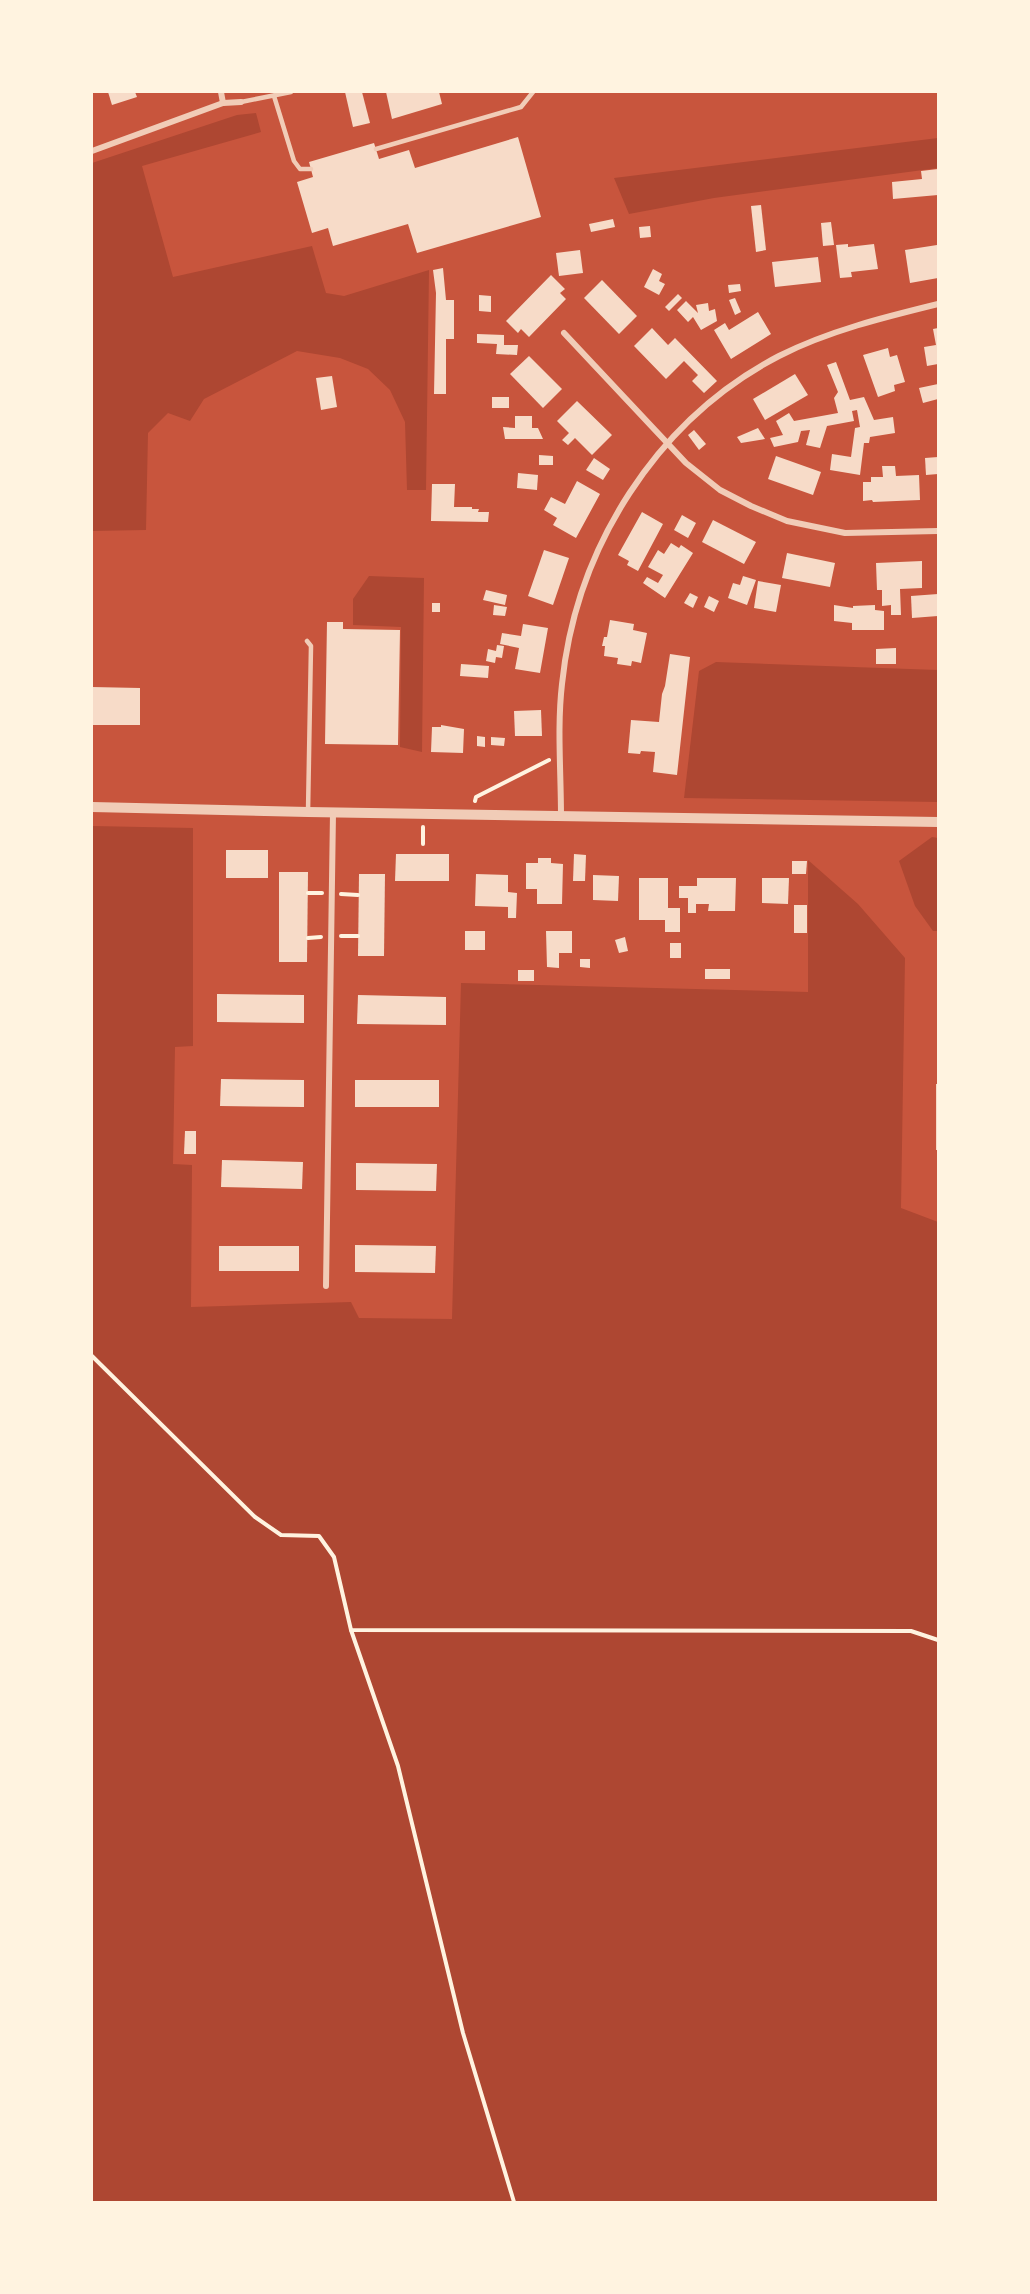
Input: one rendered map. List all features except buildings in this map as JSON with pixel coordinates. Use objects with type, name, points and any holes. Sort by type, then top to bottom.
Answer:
[{"type":"street","points":[[221,92],[223,103]]},
{"type":"street","points":[[92,151],[223,103],[241,102]]},
{"type":"street","points":[[561,816],[561,685],[574,618],[595,556],[608,526],[626,496],[668,442],[700,411],[731,386],[778,357],[834,334],[939,304]]},
{"type":"street","points":[[564,333],[686,463],[720,490],[759,511],[787,521],[845,533],[939,531]]},
{"type":"street","points":[[92,807],[939,822]]},
{"type":"street","points":[[326,1286],[333,813]]},
{"type":"lane","points":[[241,102],[291,92]]},
{"type":"lane","points":[[376,149],[521,106],[533,92]]},
{"type":"lane","points":[[274,96],[294,161],[300,169],[310,169]]},
{"type":"lane","points":[[307,641],[311,646],[308,812]]},
{"type":"path","points":[[469,814],[476,797],[561,755]]},
{"type":"path","points":[[92,1356],[255,1517],[281,1535],[319,1536],[334,1557],[351,1630],[398,1766],[463,2033],[514,2202]]},
{"type":"path","points":[[351,1630],[911,1631],[939,1640]]},
{"type":"shaded area","points":[[256,113],[261,132],[142,166],[173,277],[312,246],[326,293],[344,296],[429,270],[426,490],[407,490],[405,422],[390,390],[368,369],[340,358],[297,351],[204,399],[190,421],[168,413],[148,433],[146,530],[92,531],[92,163],[237,115]]},
{"type":"shaded area","points":[[938,138],[938,168],[714,198],[629,214],[614,178]]},
{"type":"shaded area","points":[[369,576],[424,578],[422,752],[400,747],[401,627],[353,625],[353,599]]},
{"type":"shaded area","points":[[716,662],[938,670],[938,802],[684,798],[699,671]]},
{"type":"shaded area","points":[[92,826],[193,828],[193,1046],[175,1047],[173,1164],[192,1165],[191,1307],[351,1302],[359,1318],[452,1319],[461,983],[808,992],[808,860],[858,904],[905,958],[901,1208],[938,1222],[938,2202],[92,2202]]},
{"type":"shaded area","points":[[932,837],[938,838],[938,931],[933,931],[915,906],[899,861]]}]
